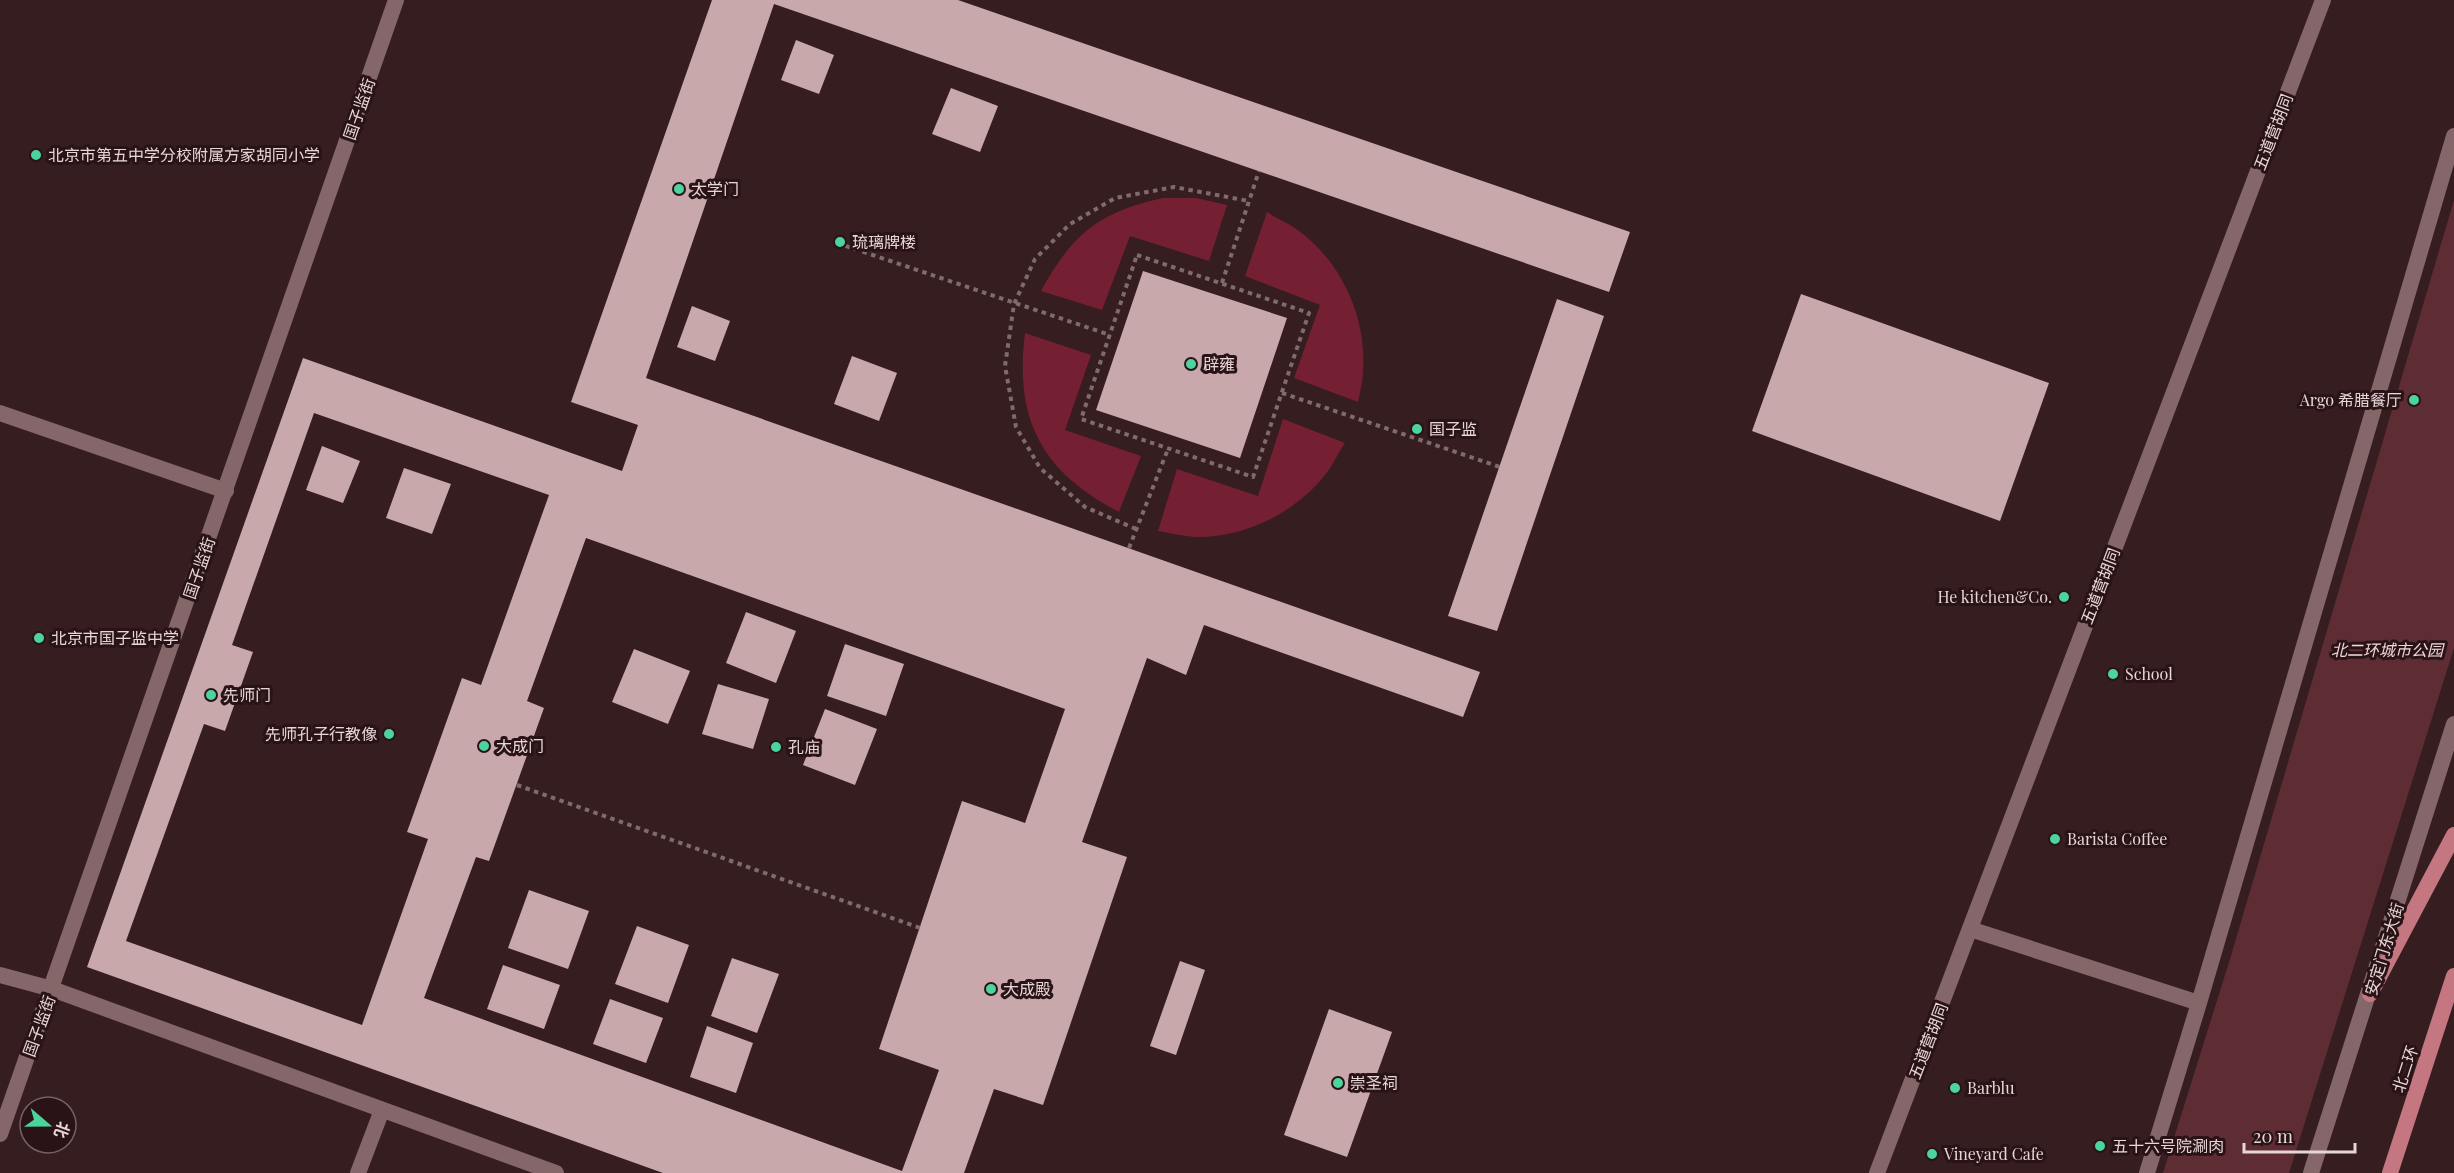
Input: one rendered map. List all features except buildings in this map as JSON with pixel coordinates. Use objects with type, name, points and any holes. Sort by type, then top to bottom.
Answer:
[{"type":"highway","points":[[2370,994],[2454,835]]},
{"type":"highway","name":"北二环","points":[[2390,1173],[2454,976]]},
{"type":"street","name":"国子监街","points":[[0,1134],[396,0]]},
{"type":"street","name":"五道营胡同","points":[[1877,1173],[2323,0]]},
{"type":"street","points":[[2147,1173],[2454,136]]},
{"type":"street","points":[[0,413],[226,491]]},
{"type":"street","name":"安定门东大街","points":[[2311,1173],[2370,994],[2454,724]]},
{"type":"street","points":[[1970,929],[2199,1003]]},
{"type":"street","points":[[0,975],[52,989],[556,1173]]},
{"type":"street","points":[[358,1173],[382,1110]]},
{"type":"path","points":[[1222,284],[1259,171]]},
{"type":"path","points":[[1136,529],[1085,507],[1041,468],[1016,426],[1005,366],[1014,304],[1035,259],[1070,224],[1115,198],[1174,187],[1249,201]]},
{"type":"path","points":[[837,243],[1110,335]]},
{"type":"path","points":[[1137,255],[1222,284],[1309,313],[1253,477],[1081,419],[1137,255]]},
{"type":"path","points":[[1282,393],[1500,467]]},
{"type":"path","points":[[1129,548],[1168,449]]},
{"type":"path","points":[[517,785],[920,928]]},
{"type":"green space","name":"北二环城市公园","points":[[2454,200],[2454,648],[2289,1173],[2163,1173],[2230,959]]},
{"type":"shaded area","points":[[1163,198],[1196,198],[1227,205],[1209,261],[1130,236],[1102,310],[1041,291],[1064,254],[1090,228],[1121,210]]},
{"type":"shaded area","points":[[1267,212],[1295,228],[1311,241],[1337,272],[1347,290],[1355,310],[1363,350],[1358,402],[1294,378],[1320,305],[1245,276]]},
{"type":"shaded area","points":[[1025,333],[1091,355],[1065,430],[1141,456],[1119,512],[1092,496],[1070,479],[1053,461],[1039,440],[1024,392]]},
{"type":"shaded area","points":[[1283,419],[1345,443],[1328,471],[1313,489],[1284,512],[1250,528],[1232,533],[1195,537],[1158,531],[1177,469],[1258,496]]},
{"type":"place","name":"北京市第五中学分校附属方家胡同小学","points":[[36,155]]},
{"type":"place","name":"太学门","points":[[679,189]]},
{"type":"place","name":"琉璃牌楼","points":[[840,242]]},
{"type":"place","name":"辟雍","points":[[1191,364]]},
{"type":"place","name":"Argo 希腊餐厅","points":[[2414,400]]},
{"type":"place","name":"国子监","points":[[1417,429]]},
{"type":"place","name":"He kitchen&Co.","points":[[2064,597]]},
{"type":"place","name":"北京市国子监中学","points":[[39,638]]},
{"type":"place","name":"School","points":[[2113,674]]},
{"type":"place","name":"先师门","points":[[211,695]]},
{"type":"place","name":"先师孔子行教像","points":[[389,734]]},
{"type":"place","name":"大成门","points":[[484,746]]},
{"type":"place","name":"孔庙","points":[[776,747]]},
{"type":"place","name":"Barista Coffee","points":[[2055,839]]},
{"type":"place","name":"大成殿","points":[[991,989]]},
{"type":"place","name":"崇圣祠","points":[[1338,1083]]},
{"type":"place","name":"Barblu","points":[[1955,1088]]},
{"type":"place","name":"五十六号院涮肉","points":[[2100,1146]]},
{"type":"place","name":"Vineyard Cafe","points":[[1932,1154]]}]
